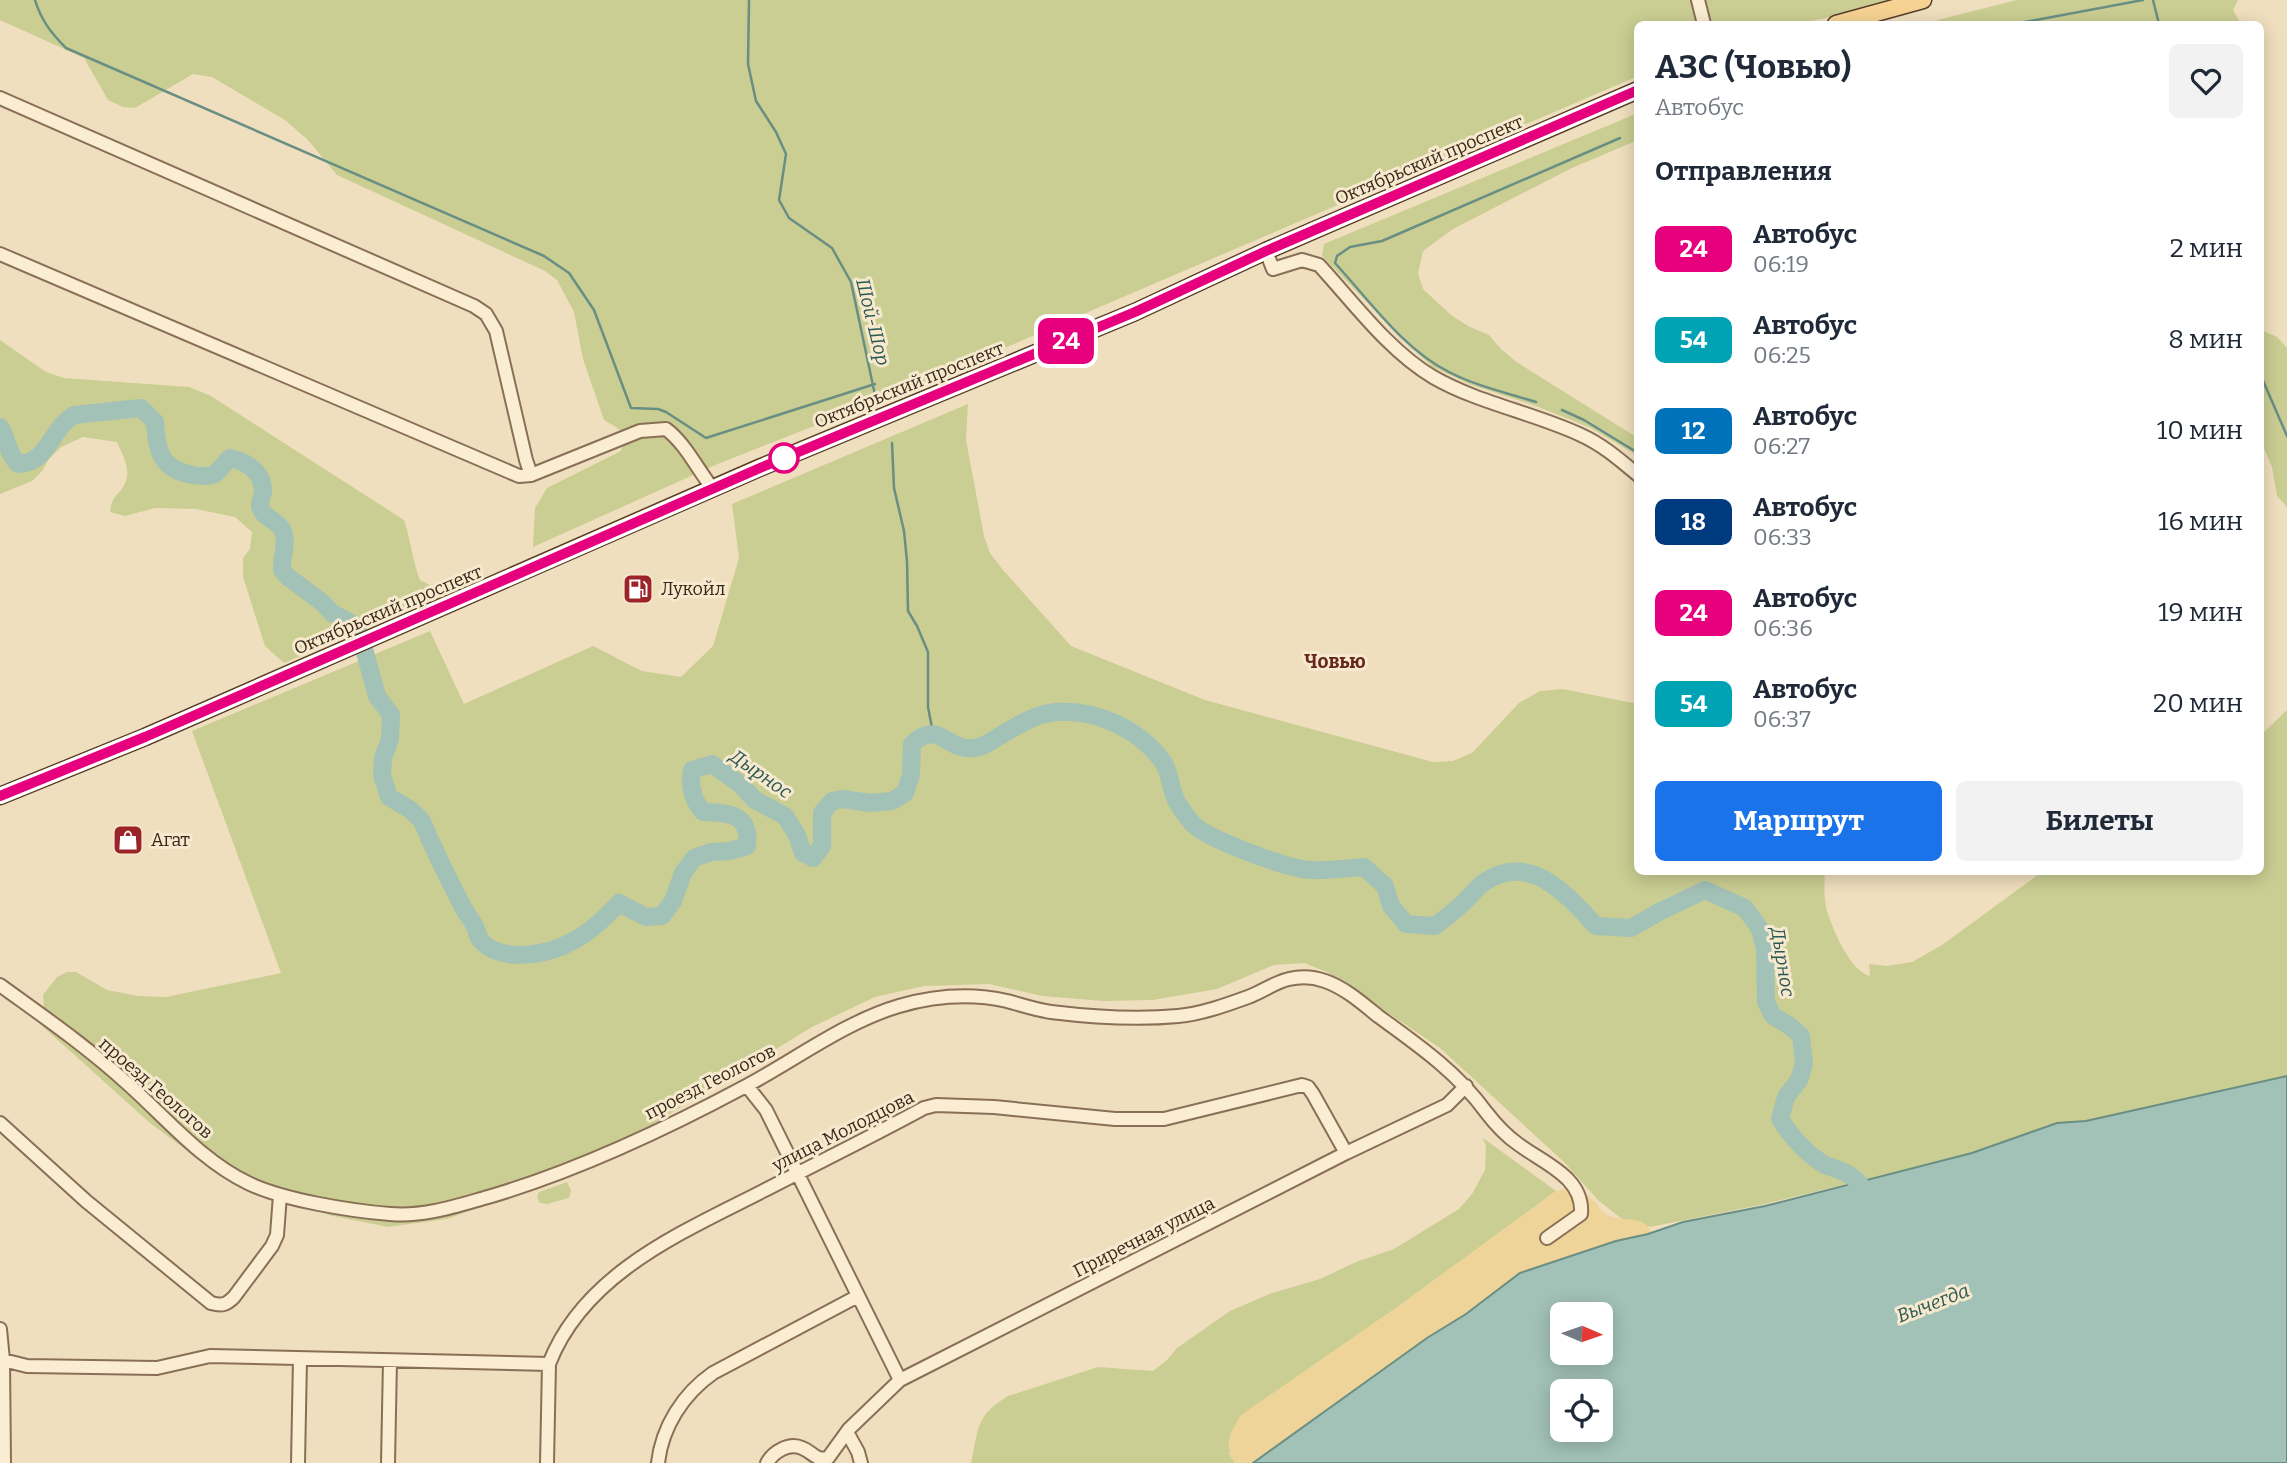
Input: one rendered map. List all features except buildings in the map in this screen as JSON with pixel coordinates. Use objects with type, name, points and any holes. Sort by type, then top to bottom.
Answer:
[{"type":"main road","points":[[1847,21],[1923,0]]},
{"type":"main road","name":"Октябрьский проспект","points":[[0,796],[69,769],[772,462],[1135,312],[1266,251],[1634,92]]},
{"type":"street","points":[[1698,0],[1703,21]]},
{"type":"street","points":[[0,98],[462,301],[486,314],[496,331],[531,475]]},
{"type":"street","points":[[1266,251],[1273,269],[1302,260],[1320,265],[1401,354],[1432,376],[1455,388],[1583,436],[1612,453],[1634,472]]},
{"type":"street","points":[[0,254],[519,476],[531,475],[640,431],[666,429],[679,438],[713,489]]},
{"type":"street","name":"проезд Геологов","points":[[0,985],[101,1061],[219,1165],[248,1183],[280,1195],[393,1214],[420,1214],[448,1209],[511,1190],[617,1150],[747,1086],[876,1014],[925,999],[990,998],[1081,1016],[1180,1016],[1252,996],[1292,977],[1302,977],[1331,983],[1432,1055],[1466,1086],[1501,1130],[1559,1170],[1578,1194],[1581,1214],[1547,1238]]},
{"type":"street","points":[[747,1086],[765,1110],[900,1380]]},
{"type":"street","name":"улица Молодцова","points":[[549,1364],[554,1350],[578,1313],[602,1288],[638,1259],[697,1225],[924,1108],[936,1105],[994,1107],[1115,1119],[1164,1119],[1302,1086],[1308,1087],[1313,1094],[1346,1153]]},
{"type":"street","name":"Приречная улица","points":[[767,1463],[770,1456],[792,1446],[800,1446],[817,1459],[828,1458],[847,1432],[900,1380],[1346,1153],[1447,1105],[1466,1086]]},
{"type":"street","points":[[0,1123],[97,1209],[211,1303],[219,1306],[227,1304],[234,1297],[272,1246],[277,1234],[280,1195]]},
{"type":"street","points":[[658,1463],[659,1451],[668,1427],[682,1403],[698,1384],[713,1373],[858,1296]]},
{"type":"street","points":[[0,1329],[4,1463]]},
{"type":"street","points":[[3,1360],[27,1366],[157,1368],[209,1356],[549,1364],[547,1463]]},
{"type":"street","points":[[298,1463],[300,1359]]},
{"type":"street","points":[[388,1463],[390,1361]]},
{"type":"street","points":[[847,1432],[861,1463]]},
{"type":"green space","points":[[0,0],[1892,0],[1810,21],[1634,21],[1634,78],[916,386],[720,463],[533,547],[535,508],[547,488],[621,451],[623,439],[618,429],[604,420],[583,359],[574,312],[557,280],[545,271],[337,175],[308,140],[285,120],[212,77],[193,74],[135,108],[123,107],[108,100],[84,58],[0,20]]},
{"type":"green space","points":[[2017,0],[2238,0],[2233,10],[2239,21],[1934,21]]},
{"type":"green space","points":[[1634,115],[1634,142],[1572,168],[1453,229],[1423,251],[1418,273],[1423,289],[1451,315],[1489,335],[1515,361],[1634,435],[1634,454],[1591,428],[1469,384],[1433,367],[1322,256],[1324,244]]},
{"type":"green space","points":[[2264,331],[2277,337],[2287,348],[2287,507],[2277,496],[2272,467],[2264,448]]},
{"type":"green space","points":[[0,340],[46,372],[64,378],[189,387],[211,396],[404,520],[420,580],[446,593],[284,663],[265,646],[243,577],[243,558],[250,549],[252,532],[235,517],[196,509],[155,508],[125,516],[110,512],[113,500],[127,476],[126,464],[117,442],[83,437],[61,447],[32,481],[0,494]]},
{"type":"green space","points":[[968,404],[966,440],[984,536],[990,553],[1071,646],[1205,700],[1433,762],[1453,761],[1472,753],[1519,703],[1540,691],[1563,689],[1634,703],[1634,875],[1825,875],[1825,902],[1833,928],[1849,958],[1863,973],[1870,976],[1869,964],[1886,966],[1912,962],[1942,945],[2038,875],[2264,875],[2264,732],[2287,710],[2287,1076],[2086,1121],[2057,1123],[1972,1153],[1765,1204],[1650,1227],[1623,1220],[1598,1200],[1564,1162],[1440,1048],[1327,972],[1304,963],[1274,965],[1217,989],[1153,1000],[1103,1001],[1042,996],[989,984],[924,986],[875,997],[812,1027],[576,1171],[447,1219],[388,1227],[328,1215],[305,1204],[258,1193],[215,1171],[150,1123],[40,1024],[44,1007],[43,995],[57,977],[67,972],[76,972],[107,990],[138,996],[166,997],[281,973],[192,731],[430,631],[464,704],[593,646],[642,671],[681,677],[713,646],[739,558],[732,504]]},
{"type":"green space","points":[[1483,1138],[1556,1191],[1407,1300],[1229,1453],[1235,1463],[971,1463],[980,1424],[989,1410],[1008,1396],[1098,1367],[1153,1371],[1177,1348],[1230,1311],[1394,1249],[1459,1209],[1472,1194],[1485,1170],[1486,1147]]},
{"type":"green space","points":[[567,1182],[571,1190],[569,1198],[547,1204],[540,1203],[537,1197],[539,1192]]},
{"type":"sand","points":[[1566,1189],[1586,1194],[1607,1215],[1643,1223],[1652,1233],[1616,1241],[1520,1273],[1253,1463],[1235,1463],[1229,1450],[1229,1439],[1241,1415],[1407,1300],[1556,1191]]},
{"type":"water","name":"Вычегда","points":[[2287,1076],[2287,1463],[1253,1463],[1520,1273],[1683,1222],[1765,1206],[1972,1153],[2057,1123],[2086,1121]]},
{"type":"waterway","points":[[35,0],[47,26],[66,48],[544,256],[569,273],[594,310],[631,408],[666,412],[706,438],[875,384]]},
{"type":"waterway","name":"Шой-Шор","points":[[749,0],[748,64],[756,101],[776,132],[786,154],[779,200],[789,218],[832,248],[851,282],[875,395]]},
{"type":"waterway","points":[[2030,21],[2143,0]]},
{"type":"waterway","points":[[2153,0],[2158,21]]},
{"type":"waterway","points":[[1536,402],[1470,381],[1432,362],[1402,337],[1374,308],[1335,263],[1337,256],[1350,247],[1382,241],[1620,138]]},
{"type":"waterway","points":[[2264,383],[2287,436]]},
{"type":"waterway","name":"Дырнос","points":[[0,427],[11,455],[18,464],[28,462],[43,452],[59,428],[74,415],[141,408],[155,422],[159,450],[173,468],[193,475],[210,476],[230,458],[242,462],[257,473],[263,491],[260,507],[283,531],[285,545],[282,570],[332,613],[354,625],[361,638],[377,696],[391,715],[390,739],[383,758],[382,775],[389,797],[411,810],[422,821],[479,938],[491,949],[514,955],[552,950],[586,933],[619,903],[646,917],[662,916],[673,901],[683,873],[694,858],[747,846],[745,827],[736,817],[703,812],[694,797],[692,770],[712,764],[741,785],[755,800],[785,816],[797,835],[803,853],[813,858],[822,846],[822,813],[832,801],[892,801],[905,793],[911,775],[912,744],[922,737],[938,735],[960,747],[979,747],[1040,715],[1056,712],[1086,714],[1116,724],[1153,750],[1166,766],[1177,802],[1193,824],[1201,830],[1249,852],[1300,868],[1324,870],[1364,867],[1385,886],[1391,906],[1406,924],[1435,926],[1483,883],[1500,874],[1516,871],[1546,880],[1560,890],[1596,926],[1631,928],[1705,890],[1745,908],[1760,929],[1765,949],[1766,1002],[1773,1016],[1801,1036],[1804,1064],[1799,1080],[1786,1097],[1780,1119],[1810,1155],[1854,1178],[1868,1202]]},
{"type":"waterway","points":[[1562,410],[1634,451]]},
{"type":"waterway","name":"Шой-Шор","points":[[892,443],[894,488],[904,531],[907,561],[908,611],[928,652],[928,707],[933,733]]},
{"type":"bus line","name":"24","points":[[0,796],[145,737],[760,468],[1135,312],[1266,251],[1634,92]]},
{"type":"place","name":"Лукойл","points":[[638,589]]},
{"type":"place","name":"Агат","points":[[128,840]]},
{"type":"district","name":"Човью","points":[[1335,661]]}]
